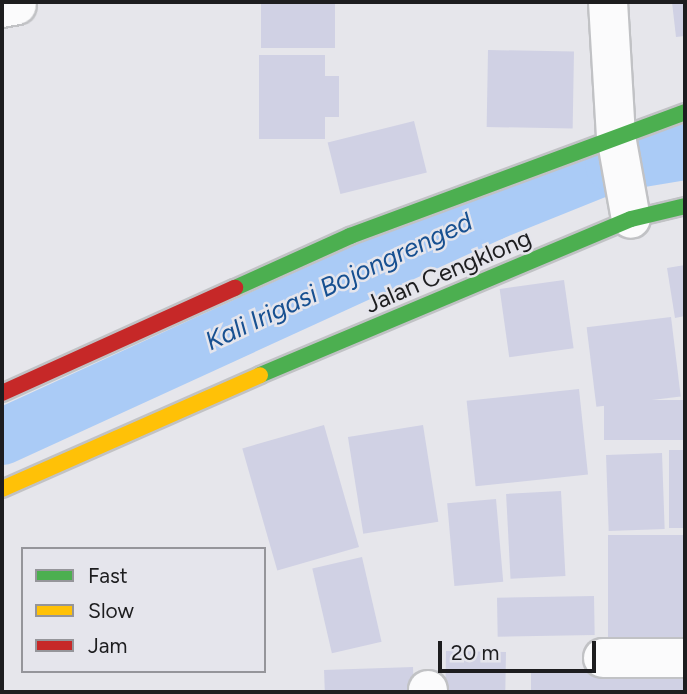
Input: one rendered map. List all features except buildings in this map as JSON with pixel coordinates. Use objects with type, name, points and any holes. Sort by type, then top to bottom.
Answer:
[{"type":"main road","points":[[2,393],[350,236],[618,142],[685,112]]},
{"type":"main road","name":"Jalan Cengklong","points":[[2,489],[631,211],[685,206]]},
{"type":"street","points":[[608,2],[618,142],[631,211]]},
{"type":"street","points":[[603,658],[685,658]]},
{"type":"waterway","name":"Kali Irigasi Bojongrenged","points":[[2,437],[491,213],[613,164],[685,152]]},
{"type":"traffic: fast","points":[[235,288],[350,236],[685,112]]},
{"type":"traffic: fast","points":[[260,375],[631,219],[685,206]]},
{"type":"traffic: slow","points":[[2,489],[260,375]]},
{"type":"traffic: jam","points":[[2,393],[235,288]]}]
